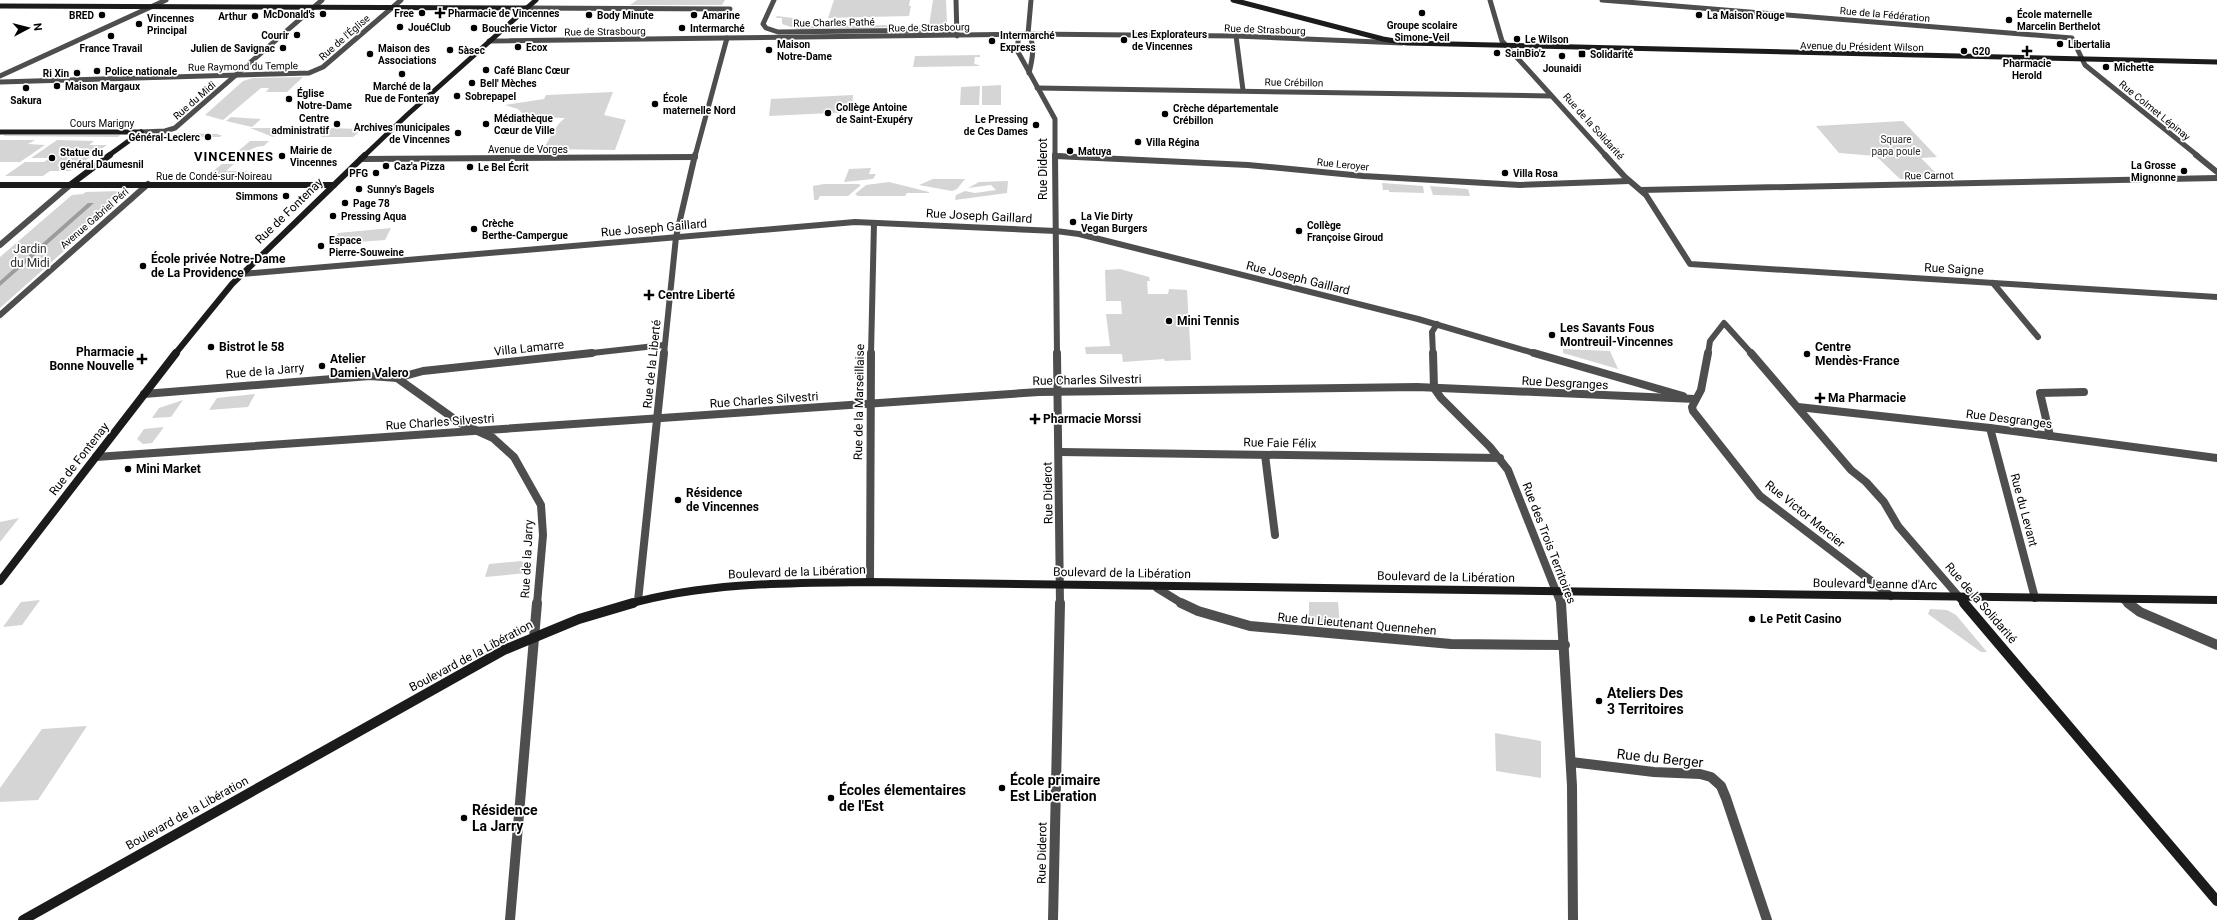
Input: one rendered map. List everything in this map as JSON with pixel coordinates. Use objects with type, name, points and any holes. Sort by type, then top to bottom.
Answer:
[{"type":"street","points":[[0,76],[166,0]]},
{"type":"street","name":"Rue du Midi","points":[[142,132],[171,130],[322,0]]},
{"type":"street","name":"Rue de l'Église","points":[[318,71],[401,0]]},
{"type":"street","name":"Rue de Fontenay","points":[[0,581],[202,320],[242,274],[361,159],[489,41],[536,0]]},
{"type":"street","name":"Rue Charles Pathé","points":[[774,0],[763,24],[766,28],[778,32],[941,30],[957,36]]},
{"type":"street","points":[[956,0],[957,36]]},
{"type":"street","points":[[1029,73],[1032,62],[1032,39],[1028,34],[1031,0]]},
{"type":"street","points":[[1233,0],[1375,37],[1407,43]]},
{"type":"street","name":"Rue de la Solidarité","points":[[1490,0],[1502,41],[1629,181],[1641,190],[1690,264]]},
{"type":"street","name":"Rue de la Fédération","points":[[1602,0],[2072,38]]},
{"type":"street","points":[[0,6],[730,9]]},
{"type":"street","name":"Rue de Strasbourg","points":[[489,41],[1028,34],[1236,36],[1506,46]]},
{"type":"street","name":"Rue Diderot","points":[[1028,34],[1018,39],[1018,52],[1055,119],[1057,392],[1060,452],[1061,585],[1053,920]]},
{"type":"street","points":[[1236,36],[1244,90]]},
{"type":"street","points":[[1368,42],[1375,37]]},
{"type":"street","name":"Rue de la Liberté","points":[[638,601],[676,237],[695,157],[727,38]]},
{"type":"street","name":"Rue Colmet Lépinay","points":[[2072,38],[2086,65],[2217,172]]},
{"type":"street","name":"Avenue du Président Wilson","points":[[1506,46],[2217,62]]},
{"type":"street","name":"Rue Raymond du Temple","points":[[0,82],[309,74],[318,71]]},
{"type":"street","name":"Rue Crébillon","points":[[1037,88],[1244,90],[1551,96]]},
{"type":"street","name":"Cours Marigny","points":[[0,132],[142,132]]},
{"type":"street","name":"Cours Marigny","points":[[70,185],[142,132]]},
{"type":"street","name":"Rue Leroyer","points":[[1055,156],[1255,166],[1363,176],[1520,185],[1629,181]]},
{"type":"street","name":"Avenue de Vorges","points":[[361,159],[695,157]]},
{"type":"street","name":"Rue Carnot","points":[[1641,190],[2217,178]]},
{"type":"street","name":"Avenue Gabriel Péri","points":[[0,315],[148,184]]},
{"type":"street","points":[[0,185],[70,185]]},
{"type":"street","points":[[0,245],[70,185]]},
{"type":"street","name":"Rue de Condé-sur-Noireau","points":[[70,185],[334,185]]},
{"type":"street","name":"Rue Joseph Gaillard","points":[[242,274],[855,222],[1056,231],[1079,234],[1437,324],[1695,399]]},
{"type":"street","name":"Rue de la Marseillaise","points":[[870,582],[870,405],[874,223]]},
{"type":"street","name":"Rue Saigne","points":[[1690,264],[2217,297]]},
{"type":"street","points":[[1993,283],[2038,336]]},
{"type":"street","name":"Rue de la Solidarité","points":[[1695,399],[1700,390],[1710,341],[1724,323],[1851,470],[1866,482],[1884,502],[1898,526],[2217,901]]},
{"type":"street","points":[[1434,388],[1432,332],[1437,324]]},
{"type":"street","name":"Villa Lamarre","points":[[398,378],[423,370],[664,345]]},
{"type":"street","name":"Rue de la Jarry","points":[[144,394],[370,376],[398,378],[460,423],[493,438],[514,457],[541,506],[544,535],[510,920]]},
{"type":"street","name":"Rue Charles Silvestri","points":[[96,457],[1057,392],[1434,388]]},
{"type":"street","name":"Rue Desgranges","points":[[1434,388],[1607,397],[1695,399]]},
{"type":"street","name":"Rue des Trois Territoires","points":[[1434,388],[1441,398],[1500,458],[1508,470],[1557,591],[1563,616],[1571,762],[1573,920]]},
{"type":"street","points":[[2050,436],[2040,394],[2084,392]]},
{"type":"street","name":"Rue Victor Mercier","points":[[1695,399],[1692,407],[1694,411],[1760,496],[1891,596]]},
{"type":"street","name":"Rue Desgranges","points":[[1798,407],[1990,428],[2217,458]]},
{"type":"street","name":"Rue du Levant","points":[[1990,428],[2035,598]]},
{"type":"street","name":"Rue Faie Félix","points":[[1060,452],[1500,458]]},
{"type":"street","points":[[1265,455],[1275,535]]},
{"type":"street","name":"Boulevard de la Libération","points":[[23,920],[504,650],[534,636],[638,601],[712,588],[754,584],[870,582],[1157,588],[1557,591]]},
{"type":"street","name":"Rue du Lieutenant Quennehen","points":[[1157,588],[1171,598],[1198,611],[1250,626],[1451,644],[1565,644]]},
{"type":"street","name":"Boulevard Jeanne d'Arc","points":[[1557,591],[1960,598],[2217,600]]},
{"type":"street","points":[[2124,600],[2140,612],[2217,645]]},
{"type":"street","name":"Rue du Berger","points":[[1571,762],[1654,772],[1700,774],[1711,777],[1721,786],[1726,798],[1768,920]]},
{"type":"green space","points":[[637,0],[725,0],[722,5],[630,5]]},
{"type":"green space","points":[[834,0],[910,0],[909,6],[911,6],[909,16],[828,18]]},
{"type":"green space","points":[[933,0],[946,0],[947,23],[935,27],[907,27],[929,25]]},
{"type":"green space","points":[[777,16],[801,19],[798,26],[899,25],[898,27],[797,29],[782,24],[782,18],[776,18]]},
{"type":"green space","points":[[588,31],[632,31],[629,35],[583,36]]},
{"type":"green space","points":[[980,55],[980,57],[975,57],[974,64],[979,66],[913,67],[915,56]]},
{"type":"green space","points":[[303,77],[287,92],[266,92],[269,88],[261,88],[223,120],[205,115],[243,81],[253,78]]},
{"type":"green space","points":[[1001,85],[1001,105],[982,105],[982,86]]},
{"type":"green space","points":[[980,86],[979,105],[960,105],[961,87]]},
{"type":"green space","points":[[613,92],[604,115],[626,120],[615,150],[543,149],[555,128],[565,118],[526,117],[518,109],[505,105],[544,99],[546,95]]},
{"type":"green space","points":[[853,95],[852,112],[769,116],[771,99]]},
{"type":"green space","points":[[231,117],[261,119],[252,127],[226,121]]},
{"type":"green space","name":"Square papa poule","points":[[1903,121],[1937,157],[1921,158],[1941,178],[1900,179],[1876,156],[1839,153],[1816,126]]},
{"type":"green space","points":[[250,128],[290,128],[273,137]]},
{"type":"green space","points":[[326,128],[363,129],[353,137],[321,137]]},
{"type":"green space","points":[[173,134],[222,135],[220,137],[169,137]]},
{"type":"green space","points":[[120,135],[118,137],[3,136]]},
{"type":"green space","points":[[0,140],[35,140],[28,144],[45,145],[20,162],[0,162]]},
{"type":"green space","points":[[57,140],[94,141],[89,145],[107,145],[83,162],[63,162],[57,166],[76,167],[70,171],[50,171],[43,176],[5,176],[25,162],[44,162],[50,158],[31,158]]},
{"type":"green space","points":[[250,141],[269,141],[264,146],[245,152],[236,153]]},
{"type":"green space","points":[[222,164],[234,164],[226,171],[247,171],[240,177],[207,176]]},
{"type":"green space","points":[[871,168],[869,174],[876,174],[873,179],[844,182],[849,169]]},
{"type":"green space","points":[[933,179],[965,179],[957,189],[952,191],[919,185]]},
{"type":"green space","points":[[1008,181],[1007,193],[955,200],[956,195],[965,191],[975,193],[996,190],[991,185],[968,188],[979,182]]},
{"type":"green space","points":[[889,182],[929,193],[907,193],[905,196],[858,196],[855,194],[866,185]]},
{"type":"green space","points":[[1382,183],[1423,186],[1424,193],[1389,192],[1389,190],[1383,190]]},
{"type":"green space","points":[[824,184],[861,185],[848,196],[820,196],[818,200],[814,200],[813,186]]},
{"type":"green space","points":[[1430,186],[1468,189],[1470,196],[1433,195]]},
{"type":"green space","name":"Jardin du Midi","points":[[123,191],[105,209],[111,209],[0,308],[0,257],[72,195],[83,194],[86,192]]},
{"type":"green space","points":[[391,228],[385,240],[332,244],[338,233]]},
{"type":"green space","points":[[1120,269],[1149,277],[1150,281],[1147,281],[1148,294],[1168,294],[1169,289],[1187,290],[1191,360],[1165,361],[1164,359],[1123,362],[1122,354],[1086,354],[1085,347],[1110,346],[1106,314],[1122,314],[1121,301],[1106,301],[1105,270]]},
{"type":"green space","points":[[1563,349],[1610,351],[1618,369],[1563,353]]},
{"type":"green space","points":[[255,394],[248,407],[209,410],[217,398]]},
{"type":"green space","points":[[183,400],[171,417],[152,418],[159,408]]},
{"type":"green space","points":[[164,427],[152,443],[143,444],[137,439],[144,429]]},
{"type":"green space","points":[[19,518],[0,542],[0,522]]},
{"type":"green space","points":[[521,561],[527,564],[528,573],[485,577],[489,564]]},
{"type":"green space","points":[[40,600],[22,625],[3,627],[21,602]]},
{"type":"green space","points":[[1309,602],[1338,602],[1340,627],[1309,624]]},
{"type":"green space","points":[[1930,609],[1947,610],[1956,615],[1987,652],[1981,652],[1928,614]]},
{"type":"green space","points":[[87,726],[38,800],[0,802],[0,788],[42,729]]},
{"type":"green space","points":[[1495,733],[1541,741],[1541,778],[1496,771]]},
{"type":"shaded area","points":[[88,203],[94,203],[0,286],[0,281]]},
{"type":"place","name":"Free","points":[[422,13]]},
{"type":"place","name":"Pharmacie de Vincennes","points":[[440,13]]},
{"type":"place","name":"Groupe scolaire Simone-Veil","points":[[1422,13]]},
{"type":"place","name":"McDonald's","points":[[323,14]]},
{"type":"place","name":"BRED","points":[[102,15]]},
{"type":"place","name":"Body Minute","points":[[589,15]]},
{"type":"place","name":"Amarine","points":[[694,15]]},
{"type":"place","name":"La Maison Rouge","points":[[1699,15]]},
{"type":"place","name":"Arthur","points":[[255,16]]},
{"type":"place","name":"École maternelle Marcelin Berthelot","points":[[2009,20]]},
{"type":"place","name":"Vincennes Principal","points":[[139,24]]},
{"type":"place","name":"JouéClub","points":[[400,27]]},
{"type":"place","name":"Boucherie Victor","points":[[474,28]]},
{"type":"place","name":"Intermarché","points":[[682,28]]},
{"type":"place","name":"Courir","points":[[297,35]]},
{"type":"place","name":"France Travail","points":[[111,36]]},
{"type":"place","name":"Le Wilson","points":[[1517,39]]},
{"type":"place","name":"Les Explorateurs de Vincennes","points":[[1124,40]]},
{"type":"place","name":"Intermarché Express","points":[[992,41]]},
{"type":"place","name":"Libertalia","points":[[2060,44]]},
{"type":"place","name":"Ecox","points":[[518,47]]},
{"type":"place","name":"Julien de Savignac","points":[[283,48]]},
{"type":"place","name":"5àsec","points":[[450,50]]},
{"type":"place","name":"Maison Notre-Dame","points":[[769,50]]},
{"type":"place","name":"G20","points":[[1964,51]]},
{"type":"place","name":"Pharmacie Herold","points":[[2027,51]]},
{"type":"place","name":"SainBio'z","points":[[1497,53]]},
{"type":"place","name":"Maison des Associations","points":[[370,54]]},
{"type":"place","name":"Solidarité","points":[[1582,54]]},
{"type":"place","name":"Jounaidi","points":[[1562,56]]},
{"type":"place","name":"Michette","points":[[2106,67]]},
{"type":"place","name":"Café Blanc Cœur","points":[[486,70]]},
{"type":"place","name":"Police nationale","points":[[97,71]]},
{"type":"place","name":"Ri Xin","points":[[77,73]]},
{"type":"place","name":"Marché de la Rue de Fontenay","points":[[402,74]]},
{"type":"place","name":"Bell' Mèches","points":[[472,83]]},
{"type":"place","name":"Maison Margaux","points":[[57,86]]},
{"type":"place","name":"Sakura","points":[[26,88]]},
{"type":"place","name":"Sobrepapel","points":[[457,96]]},
{"type":"place","name":"Église Notre-Dame","points":[[289,99]]},
{"type":"place","name":"École maternelle Nord","points":[[655,104]]},
{"type":"place","name":"Collège Antoine de Saint-Exupéry","points":[[828,113]]},
{"type":"place","name":"Crèche départementale Crébillon","points":[[1165,114]]},
{"type":"place","name":"Centre administratif","points":[[337,124]]},
{"type":"place","name":"Médiathèque Cœur de Ville","points":[[486,124]]},
{"type":"place","name":"Le Pressing de Ces Dames","points":[[1036,125]]},
{"type":"place","name":"Archives municipales de Vincennes","points":[[458,133]]},
{"type":"place","name":"Général-Leclerc","points":[[208,137]]},
{"type":"place","name":"Villa Régina","points":[[1138,142]]},
{"type":"place","name":"Matuya","points":[[1070,151]]},
{"type":"place","name":"Mairie de Vincennes","points":[[282,156]]},
{"type":"place","name":"Statue du général Daumesnil","points":[[52,158]]},
{"type":"place","name":"Caz'a Pizza","points":[[386,166]]},
{"type":"place","name":"Le Bel Écrit","points":[[470,167]]},
{"type":"place","name":"La Grosse Mignonne","points":[[2184,171]]},
{"type":"place","name":"PFG","points":[[376,173]]},
{"type":"place","name":"Villa Rosa","points":[[1505,173]]},
{"type":"place","name":"Sunny's Bagels","points":[[359,189]]},
{"type":"place","name":"Simmons","points":[[286,196]]},
{"type":"place","name":"Page 78","points":[[345,203]]},
{"type":"place","name":"Pressing Aqua","points":[[333,216]]},
{"type":"place","name":"La Vie Dirty Vegan Burgers","points":[[1073,222]]},
{"type":"place","name":"Crèche Berthe-Campergue","points":[[474,229]]},
{"type":"place","name":"Collège Françoise Giroud","points":[[1299,231]]},
{"type":"place","name":"Espace Pierre-Souweine","points":[[321,246]]},
{"type":"place","name":"École privée Notre-Dame de La Providence","points":[[143,266]]},
{"type":"place","name":"Centre Liberté","points":[[649,295]]},
{"type":"place","name":"Mini Tennis","points":[[1169,321]]},
{"type":"place","name":"Les Savants Fous Montreuil-Vincennes","points":[[1552,335]]},
{"type":"place","name":"Bistrot le 58","points":[[211,347]]},
{"type":"place","name":"Centre Mendès-France","points":[[1807,354]]},
{"type":"place","name":"Pharmacie Bonne Nouvelle","points":[[142,359]]},
{"type":"place","name":"Atelier Damien Valero","points":[[322,366]]},
{"type":"place","name":"Ma Pharmacie","points":[[1820,398]]},
{"type":"place","name":"Pharmacie Morssi","points":[[1035,419]]},
{"type":"place","name":"Mini Market","points":[[128,469]]},
{"type":"place","name":"Résidence de Vincennes","points":[[678,500]]},
{"type":"place","name":"Le Petit Casino","points":[[1752,619]]},
{"type":"place","name":"Ateliers Des 3 Territoires","points":[[1599,701]]},
{"type":"place","name":"École primaire Est Liberation","points":[[1002,788]]},
{"type":"place","name":"Écoles élementaires de l'Est","points":[[831,798]]},
{"type":"place","name":"Résidence La Jarry","points":[[464,818]]},
{"type":"district","name":"VINCENNES","points":[[234,156]]}]
